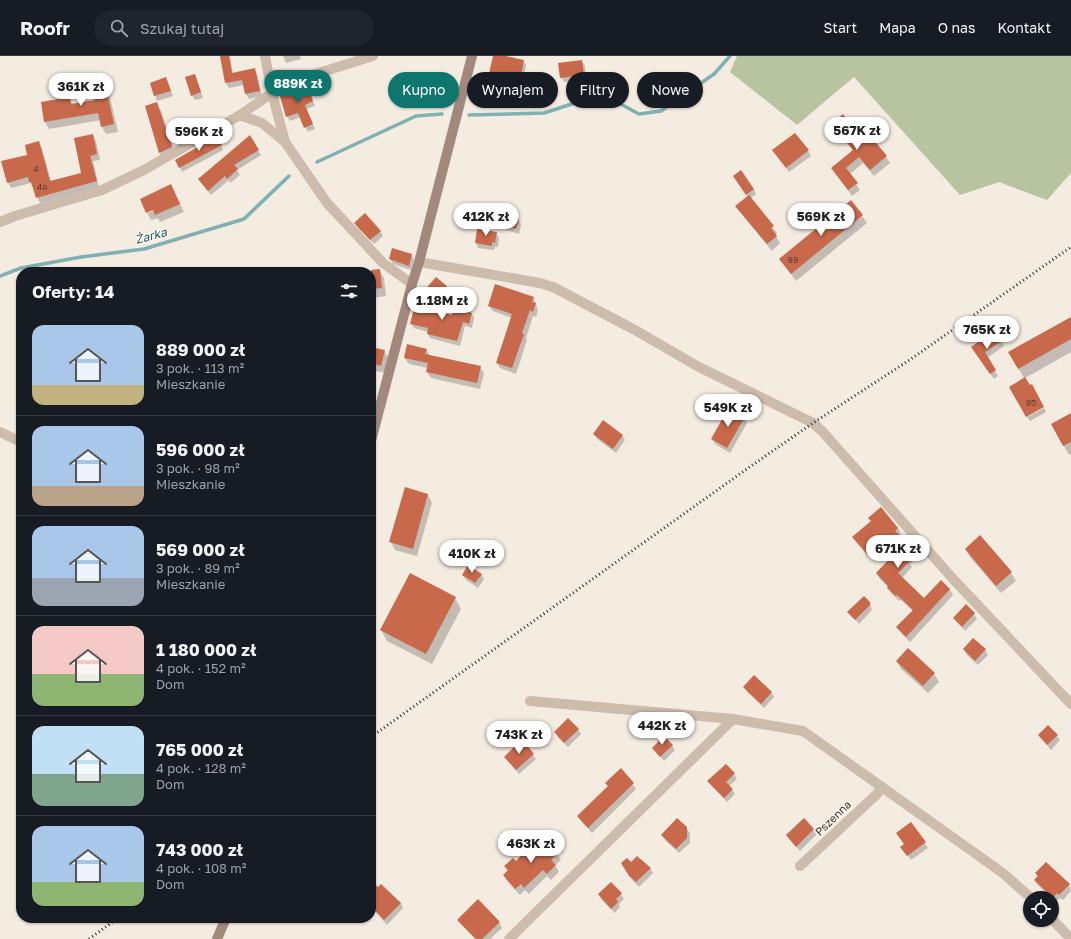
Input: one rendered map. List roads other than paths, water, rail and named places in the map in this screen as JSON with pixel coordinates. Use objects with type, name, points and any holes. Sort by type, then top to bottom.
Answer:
[{"type":"main road","points":[[376,422],[472,56]]},
{"type":"main road","points":[[217,939],[224,923]]},
{"type":"street","points":[[265,56],[272,93],[285,142]]},
{"type":"street","points":[[0,222],[15,216],[102,190],[144,170],[240,115],[272,93],[293,81],[373,56]]},
{"type":"street","points":[[240,115],[262,123],[285,142],[327,203],[382,263],[412,284]]},
{"type":"street","points":[[419,262],[540,283],[553,287],[635,330],[697,366],[813,424],[822,431],[955,581],[1071,704]]},
{"type":"street","points":[[0,432],[16,440]]},
{"type":"street","points":[[530,701],[733,719],[803,731],[1004,874],[1023,891]]},
{"type":"street","points":[[509,939],[733,719]]},
{"type":"street","name":"Pszenna","points":[[800,866],[876,794],[881,786]]},
{"type":"street","points":[[1059,926],[1071,939]]},
{"type":"waterway","name":"Żarka","points":[[469,115],[544,113],[578,102],[590,96],[613,100],[639,114],[661,111],[714,74],[730,56]]},
{"type":"waterway","name":"Żarka","points":[[317,162],[416,116],[442,114]]},
{"type":"waterway","name":"Żarka","points":[[26,267],[81,257],[144,249],[244,219],[289,176]]},
{"type":"waterway","name":"Żarka","points":[[0,276],[16,270]]},
{"type":"railway","points":[[376,733],[751,466],[813,423],[911,359],[1071,247]]},
{"type":"railway","points":[[89,939],[111,923]]}]
